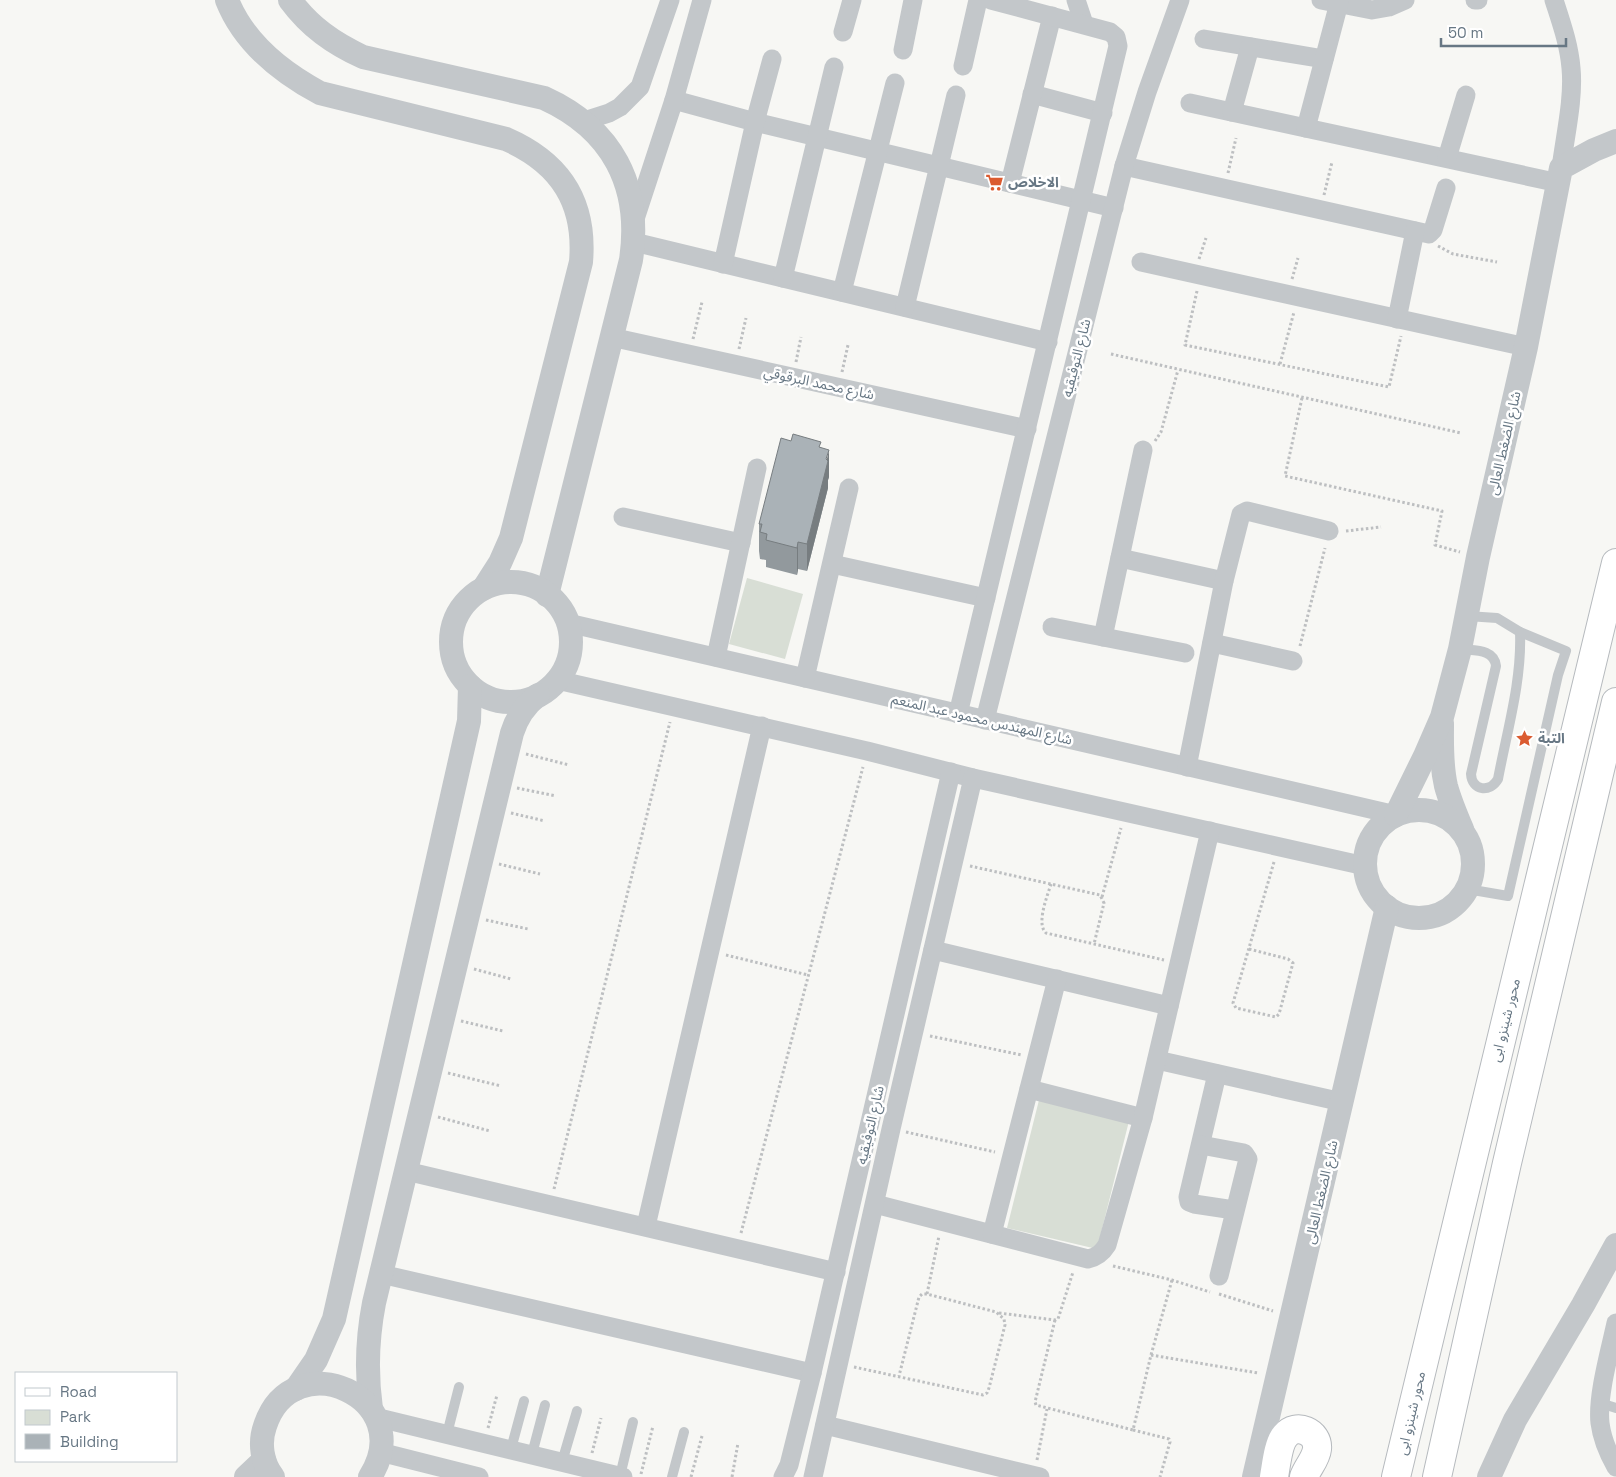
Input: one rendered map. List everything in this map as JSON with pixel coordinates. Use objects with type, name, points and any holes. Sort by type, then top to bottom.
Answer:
[{"type":"main road","name":"محور شينزو ابى","points":[[1396,1477],[1616,563]]},
{"type":"main road","points":[[1436,1477],[1507,1163],[1616,702]]},
{"type":"main road","points":[[1274,1477],[1282,1440],[1290,1432],[1301,1429],[1307,1431],[1315,1438],[1318,1448],[1304,1477]]},
{"type":"street","points":[[227,0],[241,26],[257,47],[276,66],[297,81],[320,93],[506,140],[521,146],[534,154],[558,175],[574,202],[582,231],[581,262],[511,538],[500,563],[484,588]]},
{"type":"street","points":[[290,0],[300,14],[318,31],[340,46],[363,57],[544,98],[560,105],[584,121],[601,139],[620,170],[627,186],[634,232]]},
{"type":"street","points":[[584,121],[603,116],[620,107],[640,87],[670,0]]},
{"type":"street","points":[[547,595],[631,260],[634,232],[702,0]]},
{"type":"street","points":[[843,32],[852,0]]},
{"type":"street","points":[[903,50],[913,0]]},
{"type":"street","points":[[963,66],[978,0]]},
{"type":"street","points":[[958,714],[1118,46],[1116,37],[1110,32],[991,0]]},
{"type":"street","points":[[1076,0],[1084,24]]},
{"type":"street","name":"شارع التوفيقيه","points":[[985,720],[1124,166],[1180,0]]},
{"type":"street","points":[[1306,128],[1324,58],[1330,2],[1381,10],[1405,0]]},
{"type":"street","points":[[1554,0],[1565,34],[1571,67],[1572,87],[1560,175]]},
{"type":"street","points":[[1010,183],[1052,16]]},
{"type":"street","points":[[1204,39],[1324,58]]},
{"type":"street","points":[[1232,112],[1250,47]]},
{"type":"street","points":[[723,264],[755,122],[772,60]]},
{"type":"street","points":[[782,278],[834,67]]},
{"type":"street","points":[[842,292],[895,83]]},
{"type":"street","points":[[1032,94],[1102,113]]},
{"type":"street","points":[[905,307],[956,95]]},
{"type":"street","points":[[1447,158],[1466,95]]},
{"type":"street","points":[[674,100],[755,122],[1114,208]]},
{"type":"street","points":[[1190,103],[1447,158],[1560,175],[1594,150],[1616,141]]},
{"type":"street","points":[[1124,166],[1422,233],[1433,230],[1446,188]]},
{"type":"street","name":"شارع الضغط العالى","points":[[1396,815],[1442,717],[1460,649],[1478,557],[1526,347],[1560,175]]},
{"type":"street","points":[[634,232],[723,264],[1048,342]]},
{"type":"street","points":[[1401,319],[1422,233]]},
{"type":"street","points":[[1141,262],[1526,347]]},
{"type":"street","name":"شارع محمد البرقوقي","points":[[611,337],[1027,429]]},
{"type":"street","points":[[1103,637],[1143,450]]},
{"type":"street","points":[[716,657],[757,468]]},
{"type":"street","points":[[805,678],[849,488]]},
{"type":"street","points":[[1187,767],[1224,581],[1240,516],[1244,511],[1329,531]]},
{"type":"street","points":[[623,517],[740,543]]},
{"type":"street","points":[[1120,558],[1224,581]]},
{"type":"street","points":[[832,564],[986,598]]},
{"type":"street","points":[[370,1477],[376,1467],[381,1440],[373,1413],[368,1383],[368,1339],[374,1303],[420,1112],[515,722],[531,701],[557,680],[565,667],[570,653],[568,623],[560,607],[547,595],[536,588],[510,582],[484,588],[470,598],[460,610],[453,626],[450,642],[453,658],[460,674],[470,686],[485,696],[503,702],[521,701],[538,695]]},
{"type":"street","name":"شارع المهندس محمود عبد المنعم","points":[[568,623],[1396,815]]},
{"type":"street","points":[[1052,627],[1184,653]]},
{"type":"street","points":[[1212,643],[1293,661]]},
{"type":"street","points":[[557,680],[762,726],[973,778],[1365,866]]},
{"type":"street","points":[[296,1389],[316,1360],[334,1318],[469,721],[470,686]]},
{"type":"street","name":"شارع الضغط العالى","points":[[1442,717],[1443,768],[1446,785],[1464,834]]},
{"type":"street","points":[[646,1226],[762,726]]},
{"type":"street","name":"شارع التوفيقيه","points":[[783,1477],[789,1465],[812,1373],[951,772]]},
{"type":"street","name":"شارع التوفيقيه","points":[[813,1477],[875,1204],[890,1129],[973,778]]},
{"type":"street","points":[[1416,810],[1437,813],[1448,818],[1464,834],[1472,855],[1473,867],[1467,889],[1452,906],[1431,916],[1408,916],[1397,913],[1387,907],[1369,885],[1365,857],[1370,840],[1381,825],[1396,815],[1416,810]]},
{"type":"street","points":[[875,1204],[1083,1258],[1097,1257],[1107,1245],[1143,1118],[1210,830]]},
{"type":"street","points":[[932,858],[953,863]]},
{"type":"street","name":"شارع الضغط العالى","points":[[1254,1477],[1387,907]]},
{"type":"street","points":[[932,950],[1169,1006]]},
{"type":"street","points":[[992,1234],[1057,978]]},
{"type":"street","points":[[1157,1060],[1342,1102]]},
{"type":"street","points":[[1217,1074],[1188,1197],[1189,1202],[1194,1204],[1234,1210]]},
{"type":"street","points":[[1029,1089],[1143,1118]]},
{"type":"street","points":[[1201,1145],[1244,1153],[1248,1159],[1219,1276]]},
{"type":"street","points":[[406,1171],[836,1272]]},
{"type":"street","points":[[1489,1477],[1515,1420],[1616,1245]]},
{"type":"street","points":[[381,1274],[812,1373]]},
{"type":"street","points":[[1616,1323],[1608,1405],[1600,1422],[1608,1453],[1616,1467]]},
{"type":"street","points":[[246,1477],[269,1468],[262,1446],[263,1432],[274,1406],[284,1396],[296,1389],[316,1384],[337,1386],[350,1391],[362,1399],[373,1413],[447,1434],[622,1477]]},
{"type":"street","points":[[824,1425],[1036,1477]]},
{"type":"street","points":[[380,1452],[478,1477]]},
{"type":"lane","points":[[1467,616],[1497,618],[1520,632],[1570,652],[1558,675],[1508,896],[1467,889]]},
{"type":"lane","points":[[1460,649],[1487,652],[1496,661],[1471,774],[1473,783],[1476,786],[1488,788],[1496,783],[1498,779],[1517,679],[1520,656],[1520,632]]},
{"type":"lane","points":[[447,1434],[459,1388]]},
{"type":"lane","points":[[511,1449],[524,1401]]},
{"type":"lane","points":[[532,1454],[545,1405]]},
{"type":"lane","points":[[562,1462],[577,1411]]},
{"type":"lane","points":[[622,1477],[633,1422]]},
{"type":"lane","points":[[672,1477],[684,1432]]},
{"type":"path","points":[[1225,189],[1236,138]]},
{"type":"path","points":[[1321,210],[1332,162]]},
{"type":"path","points":[[1422,233],[1443,250],[1453,254],[1497,262]]},
{"type":"path","points":[[1200,275],[1185,345],[1389,387],[1401,319]]},
{"type":"path","points":[[1280,364],[1298,297]]},
{"type":"path","points":[[690,354],[702,302]]},
{"type":"path","points":[[735,364],[746,318]]},
{"type":"path","points":[[792,377],[801,337]]},
{"type":"path","points":[[839,387],[848,345]]},
{"type":"path","points":[[1111,354],[1461,432]]},
{"type":"path","points":[[1143,450],[1156,440],[1161,432],[1178,370]]},
{"type":"path","points":[[1302,398],[1285,476],[1442,511],[1435,545],[1478,557]]},
{"type":"path","points":[[1293,661],[1298,657],[1329,531],[1381,528]]},
{"type":"path","points":[[550,1204],[674,706]]},
{"type":"path","points":[[508,750],[569,765]]},
{"type":"path","points":[[737,1248],[867,751]]},
{"type":"path","points":[[500,785],[556,796]]},
{"type":"path","points":[[494,809],[545,821]]},
{"type":"path","points":[[1094,944],[1104,903],[1102,897],[1126,811]]},
{"type":"path","points":[[1249,949],[1288,959],[1293,963],[1279,1014],[1276,1017],[1236,1008],[1233,1005],[1233,1001],[1278,847]]},
{"type":"path","points":[[482,859],[540,874]]},
{"type":"path","points":[[953,863],[1097,894],[1102,897]]},
{"type":"path","points":[[1050,884],[1041,921],[1043,930],[1046,933],[1179,963]]},
{"type":"path","points":[[468,916],[528,929]]},
{"type":"path","points":[[709,951],[808,975]]},
{"type":"path","points":[[456,964],[511,979]]},
{"type":"path","points":[[444,1016],[503,1031]]},
{"type":"path","points":[[913,1032],[1037,1058]]},
{"type":"path","points":[[431,1069],[501,1086]]},
{"type":"path","points":[[420,1112],[490,1131]]},
{"type":"path","points":[[890,1129],[1013,1156]]},
{"type":"path","points":[[927,1294],[943,1221]]},
{"type":"path","points":[[1160,1477],[1170,1442],[1169,1439],[1038,1407],[1035,1402],[1055,1320],[1059,1316],[1083,1258],[1172,1280],[1292,1316]]},
{"type":"path","points":[[1133,1430],[1150,1355],[1172,1280]]},
{"type":"path","points":[[899,1376],[919,1297],[923,1293],[996,1312],[1055,1320]]},
{"type":"path","points":[[839,1364],[978,1395],[985,1394],[988,1390],[1005,1325],[1004,1319],[996,1312]]},
{"type":"path","points":[[1150,1355],[1278,1376]]},
{"type":"path","points":[[484,1443],[497,1395]]},
{"type":"path","points":[[1036,1477],[1047,1409]]},
{"type":"path","points":[[588,1468],[601,1418]]},
{"type":"path","points":[[640,1477],[653,1426]]},
{"type":"path","points":[[691,1477],[702,1436]]},
{"type":"path","points":[[732,1477],[738,1443]]},
{"type":"green space","points":[[747,578],[803,594],[785,659],[729,644]]},
{"type":"green space","points":[[1039,1100],[1129,1121],[1097,1249],[1007,1228]]},
{"type":"building","points":[[793,434],[821,442],[819,447],[829,450],[826,459],[828,461],[807,544],[798,542],[797,548],[766,540],[767,534],[760,532],[762,524],[759,524],[781,438],[791,441]]},
{"type":"place","name":"الاخلاص","points":[[994,182]]},
{"type":"place","name":"التبة","points":[[1524,738]]}]
